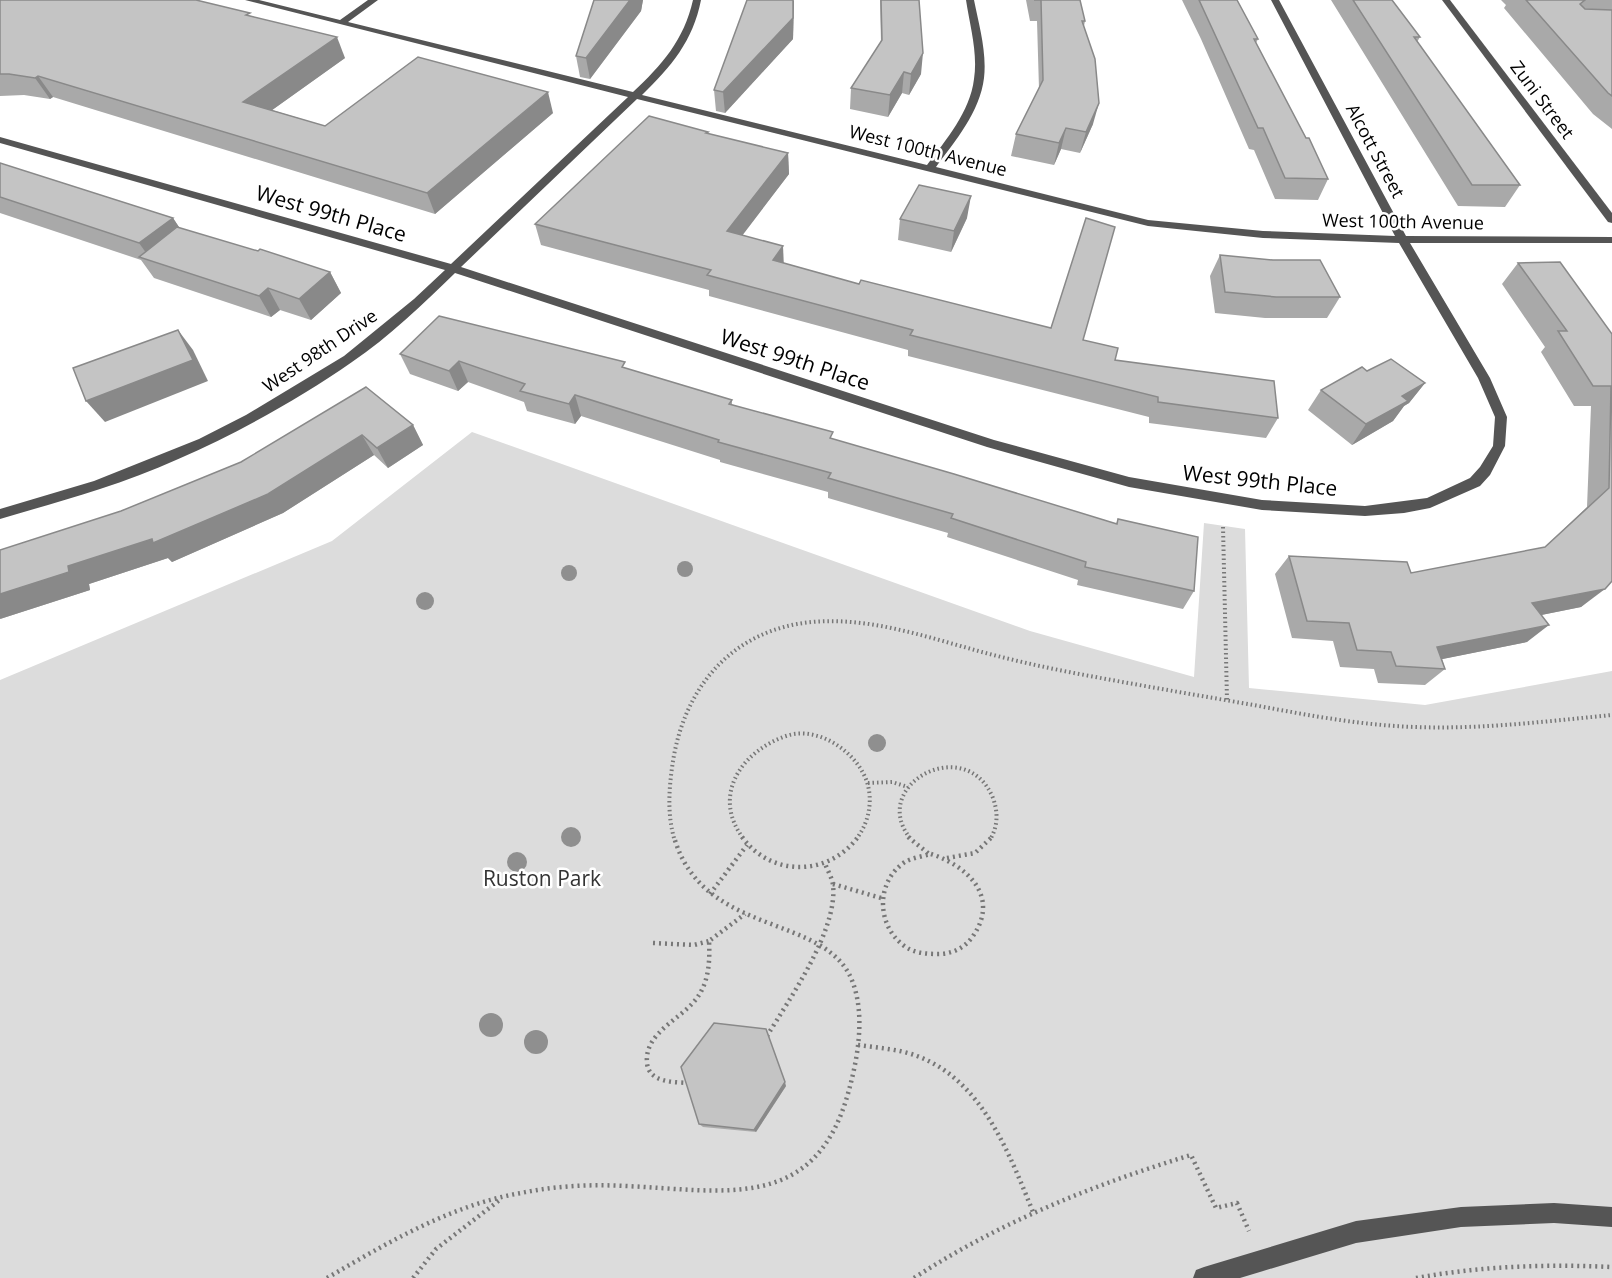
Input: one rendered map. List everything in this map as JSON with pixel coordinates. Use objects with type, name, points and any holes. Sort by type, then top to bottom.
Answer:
[{"type":"street","name":"West 100th Avenue","points":[[249,0],[631,98],[930,168],[1148,223],[1244,234],[1612,240]]},
{"type":"street","points":[[341,23],[374,0]]},
{"type":"street","name":"West 98th Drive","points":[[0,514],[98,485],[204,442],[250,418],[348,358],[382,333],[454,269],[661,70],[682,44],[691,28],[697,0]]},
{"type":"street","points":[[930,168],[973,99],[979,79],[979,54],[970,0]]},
{"type":"street","name":"Alcott Street","points":[[1275,0],[1402,238],[1484,378]]},
{"type":"street","name":"Zuni Street","points":[[1446,0],[1612,220]]},
{"type":"street","name":"West 99th Place","points":[[0,140],[454,269],[992,444],[1129,482],[1223,499],[1262,505],[1365,511],[1431,503],[1456,493],[1475,482],[1485,471],[1499,446],[1501,417],[1484,378]]},
{"type":"street","points":[[1204,1278],[1356,1232],[1461,1217],[1554,1213],[1612,1216]]},
{"type":"path","points":[[1223,499],[1227,700]]},
{"type":"path","points":[[327,1278],[372,1251],[436,1219],[506,1196],[568,1187],[615,1186],[689,1191],[738,1191],[782,1181],[813,1160],[836,1125],[850,1092],[858,1046],[857,992],[844,964],[819,945],[744,914],[710,894],[689,870],[671,838],[669,802],[672,763],[680,724],[693,695],[716,666],[742,645],[774,630],[813,620],[852,622],[905,631],[1015,660],[1115,682],[1227,700],[1301,715],[1370,724],[1458,729],[1612,715]]},
{"type":"path","points":[[788,735],[811,735],[832,741],[849,753],[862,770],[868,783],[870,811],[863,831],[848,850],[825,863],[803,868],[778,866],[756,855],[747,845],[739,838],[730,816],[729,794],[735,773],[749,754],[768,741],[788,735]]},
{"type":"path","points":[[931,855],[914,843],[905,832],[901,808],[908,787],[916,777],[929,769],[962,768],[986,785],[994,797],[998,812],[996,827],[989,840],[979,850],[965,856],[947,858],[931,855],[916,856],[903,861],[892,871],[884,884],[881,898],[883,915],[890,932],[903,944],[919,953],[936,956],[954,952],[968,943],[978,929],[982,913],[981,895],[974,879],[961,866],[947,858]]},
{"type":"path","points":[[868,783],[892,782],[908,787]]},
{"type":"path","points":[[710,894],[747,845]]},
{"type":"path","points":[[767,1036],[828,925],[833,884],[825,863]]},
{"type":"path","points":[[833,884],[881,898]]},
{"type":"path","points":[[653,943],[694,945],[709,941],[744,914]]},
{"type":"path","points":[[690,1083],[655,1078],[648,1071],[646,1059],[650,1047],[660,1033],[698,998],[708,972],[709,941]]},
{"type":"path","points":[[858,1046],[920,1057],[952,1075],[967,1089],[995,1128],[1015,1167],[1033,1212]]},
{"type":"path","points":[[914,1278],[988,1234],[1033,1212],[1125,1176],[1191,1155],[1215,1208],[1237,1203],[1245,1222]]},
{"type":"path","points":[[413,1278],[436,1249],[471,1220],[506,1196]]},
{"type":"path","points":[[1416,1278],[1500,1267],[1568,1264],[1612,1267]]},
{"type":"green space","name":"Ruston Park","points":[[472,432],[1030,631],[1194,677],[1204,523],[1245,529],[1249,688],[1425,705],[1612,671],[1612,1278],[0,1278],[0,680],[332,541]]},
{"type":"building","points":[[0,0],[196,0],[250,13],[246,15],[337,37],[243,102],[325,126],[418,57],[548,92],[427,193],[38,76],[35,78],[0,74]]},
{"type":"building","points":[[594,0],[630,0],[586,58],[576,56]]},
{"type":"building","points":[[747,0],[793,0],[793,18],[723,92],[714,90]]},
{"type":"building","points":[[881,0],[919,0],[923,53],[911,74],[904,72],[890,95],[851,88],[882,40]]},
{"type":"building","points":[[1041,0],[1080,0],[1085,21],[1082,21],[1095,59],[1099,103],[1086,132],[1066,128],[1059,143],[1016,134],[1043,80]]},
{"type":"building","points":[[1199,0],[1237,0],[1258,39],[1254,39],[1306,138],[1309,138],[1328,179],[1285,178],[1263,128],[1258,128]]},
{"type":"building","points":[[1353,0],[1392,0],[1420,37],[1414,37],[1520,185],[1472,185]]},
{"type":"building","points":[[1526,0],[1585,0],[1580,4],[1585,9],[1612,10],[1612,96],[1608,93]]},
{"type":"building","points":[[649,116],[788,153],[727,231],[783,246],[773,260],[859,284],[861,280],[1051,328],[1086,218],[1115,227],[1083,340],[1118,348],[1115,360],[1274,381],[1278,418],[1158,402],[1158,397],[910,335],[913,330],[707,275],[711,270],[535,224]]},
{"type":"building","points":[[0,163],[173,218],[139,243],[0,197]]},
{"type":"building","points":[[919,185],[971,196],[954,231],[900,219]]},
{"type":"building","points":[[177,227],[258,251],[260,249],[330,272],[299,299],[268,288],[259,296],[139,257]]},
{"type":"building","points":[[1220,255],[1273,260],[1320,260],[1340,297],[1276,297],[1225,292]]},
{"type":"building","points":[[1560,262],[1612,334],[1612,581],[1605,589],[1532,603],[1549,625],[1437,647],[1445,669],[1396,666],[1391,652],[1357,650],[1349,623],[1307,621],[1289,556],[1407,562],[1411,573],[1545,547],[1609,488],[1611,386],[1593,386],[1558,331],[1567,331],[1518,263]]},
{"type":"building","points":[[439,316],[625,362],[622,367],[732,400],[729,404],[833,432],[830,438],[1117,524],[1118,519],[1198,537],[1194,591],[1085,567],[1086,562],[951,518],[953,514],[828,478],[831,473],[718,442],[719,440],[575,395],[569,404],[520,391],[525,384],[459,361],[449,371],[400,354]]},
{"type":"building","points":[[178,330],[193,360],[86,401],[73,368]]},
{"type":"building","points":[[1391,359],[1425,383],[1402,396],[1408,401],[1366,424],[1321,390],[1362,367],[1367,371]]},
{"type":"building","points":[[366,387],[413,425],[377,448],[362,435],[268,494],[153,543],[152,539],[68,566],[69,572],[0,594],[0,550],[121,511],[241,462]]},
{"type":"building","points":[[714,1023],[766,1029],[785,1082],[754,1130],[699,1124],[681,1067]]}]
